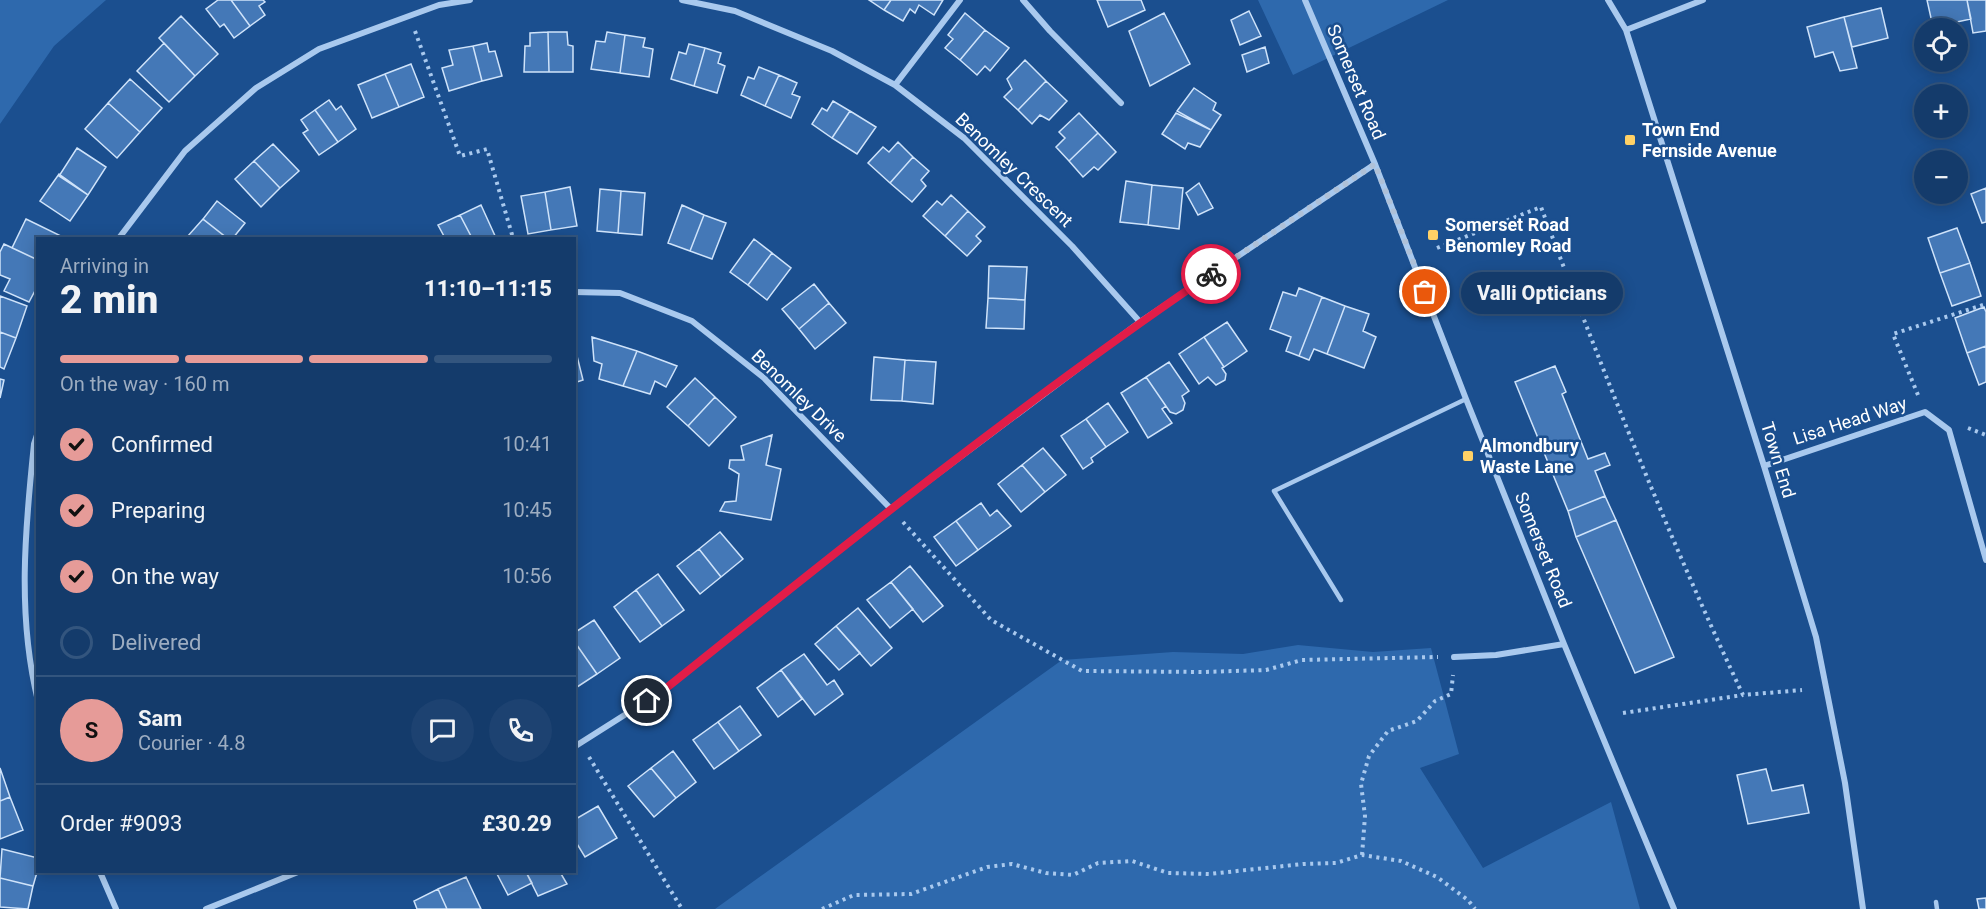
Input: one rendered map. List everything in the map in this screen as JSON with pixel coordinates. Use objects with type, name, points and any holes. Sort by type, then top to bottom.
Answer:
[{"type":"street","points":[[120,237],[185,151],[256,88],[319,49],[439,5],[470,0]]},
{"type":"street","name":"Benomley Crescent","points":[[682,0],[735,11],[832,51],[895,85],[964,138],[1064,238],[1140,322]]},
{"type":"street","points":[[895,85],[960,0]]},
{"type":"street","points":[[1023,0],[1050,31],[1121,103]]},
{"type":"street","name":"Somerset Road","points":[[1305,0],[1375,164],[1564,644],[1674,909]]},
{"type":"street","name":"Town End","points":[[1608,0],[1626,30],[1816,638],[1845,783],[1863,909]]},
{"type":"street","points":[[1626,30],[1703,0]]},
{"type":"street","points":[[578,745],[664,690],[891,508],[1140,322],[1375,164]]},
{"type":"street","name":"Benomley Drive","points":[[576,292],[620,293],[692,321],[764,378],[891,508]]},
{"type":"street","name":"Lisa Head Way","points":[[1764,466],[1925,412],[1949,430],[1986,560]]},
{"type":"street","points":[[36,438],[26,524],[24,600],[30,670],[36,692]]},
{"type":"street","points":[[1454,657],[1496,654],[1564,644]]},
{"type":"street","points":[[100,873],[116,909]]},
{"type":"street","points":[[206,909],[296,873]]},
{"type":"lane","points":[[1341,600],[1274,491],[1466,399]]},
{"type":"lane","points":[[1936,902],[1937,909]]},
{"type":"path","points":[[410,16],[460,156],[487,149],[513,237]]},
{"type":"path","points":[[1437,248],[1541,207],[1666,520],[1743,695]]},
{"type":"path","points":[[1925,412],[1893,334],[1986,304]]},
{"type":"path","points":[[1966,427],[1986,435]]},
{"type":"path","points":[[891,508],[991,620],[1082,671],[1266,670],[1302,660],[1454,657],[1451,694],[1435,701],[1417,721],[1388,731],[1369,756],[1361,784],[1365,816],[1362,855]]},
{"type":"path","points":[[1623,713],[1743,695],[1802,690]]},
{"type":"path","points":[[578,745],[682,909]]},
{"type":"path","points":[[822,909],[854,895],[911,894],[987,867],[1012,864],[1046,873],[1073,874],[1098,863],[1132,861],[1168,873],[1209,874],[1303,864],[1336,863],[1362,855],[1401,861],[1437,877],[1468,900],[1475,909]]},
{"type":"shaded area","points":[[0,0],[106,0],[54,46],[0,124]]},
{"type":"shaded area","points":[[1258,0],[1448,0],[1293,75]]},
{"type":"shaded area","points":[[1298,645],[1373,652],[1431,648],[1459,754],[1420,768],[1483,868],[1611,802],[1640,909],[715,909],[1062,660],[1173,652],[1243,654]]},
{"type":"building","points":[[218,0],[231,0],[250,26],[234,38],[224,24],[220,27],[206,9]]},
{"type":"building","points":[[231,0],[263,0],[265,2],[259,6],[265,15],[250,26]]},
{"type":"building","points":[[869,0],[891,0],[884,10]]},
{"type":"building","points":[[891,0],[943,0],[934,15],[919,5],[915,13],[910,9],[903,21],[884,10]]},
{"type":"building","points":[[1097,0],[1141,0],[1145,10],[1108,27]]},
{"type":"building","points":[[1927,0],[1967,0],[1971,19],[1931,18]]},
{"type":"building","points":[[1967,0],[1986,0],[1986,31],[1973,33]]},
{"type":"building","points":[[1881,8],[1888,38],[1852,47],[1844,17]]},
{"type":"building","points":[[1249,11],[1261,36],[1240,45],[1231,20]]},
{"type":"building","points":[[965,13],[985,30],[960,60],[945,48],[953,39],[948,35]]},
{"type":"building","points":[[1164,13],[1190,64],[1150,86],[1129,31]]},
{"type":"building","points":[[181,16],[218,54],[195,76],[159,38]]},
{"type":"building","points":[[1844,17],[1857,68],[1840,71],[1833,52],[1815,57],[1807,27]]},
{"type":"building","points":[[985,30],[1009,48],[990,71],[985,66],[977,75],[960,60]]},
{"type":"building","points":[[548,32],[567,32],[568,45],[573,46],[573,72],[549,72]]},
{"type":"building","points":[[548,32],[549,72],[524,72],[525,46],[530,46],[530,33]]},
{"type":"building","points":[[607,32],[625,35],[620,73],[591,69],[596,41],[605,42]]},
{"type":"building","points":[[625,35],[645,38],[643,47],[653,49],[649,77],[620,73]]},
{"type":"building","points":[[164,43],[195,76],[169,102],[137,71]]},
{"type":"building","points":[[487,43],[489,52],[495,51],[502,76],[482,81],[473,46]]},
{"type":"building","points":[[689,44],[705,48],[694,86],[671,79],[679,52],[686,54]]},
{"type":"building","points":[[473,46],[482,81],[449,91],[442,68],[453,65],[449,50]]},
{"type":"building","points":[[1265,47],[1269,63],[1247,72],[1242,55]]},
{"type":"building","points":[[705,48],[721,53],[718,63],[725,66],[717,93],[694,86]]},
{"type":"building","points":[[1025,60],[1046,81],[1018,110],[1004,97],[1012,89],[1007,79]]},
{"type":"building","points":[[411,64],[424,97],[399,107],[385,74]]},
{"type":"building","points":[[759,67],[779,75],[765,106],[741,95],[748,77],[754,79]]},
{"type":"building","points":[[385,74],[399,107],[372,118],[358,85]]},
{"type":"building","points":[[779,75],[797,83],[792,94],[800,97],[791,118],[765,106]]},
{"type":"building","points":[[130,79],[162,108],[140,132],[108,103]]},
{"type":"building","points":[[1046,81],[1067,101],[1049,120],[1040,115],[1032,124],[1018,110]]},
{"type":"building","points":[[1194,88],[1216,103],[1213,110],[1221,115],[1211,130],[1177,111]]},
{"type":"building","points":[[329,100],[336,110],[341,106],[356,129],[338,142],[315,110]]},
{"type":"building","points":[[833,101],[850,111],[832,138],[812,124],[822,108],[827,111]]},
{"type":"building","points":[[108,103],[140,132],[117,158],[85,129]]},
{"type":"building","points":[[315,110],[338,142],[319,155],[303,133],[308,130],[301,120]]},
{"type":"building","points":[[850,111],[876,127],[857,154],[832,138]]},
{"type":"building","points":[[1079,113],[1098,133],[1069,161],[1056,147],[1065,138],[1059,132]]},
{"type":"building","points":[[1176,113],[1211,130],[1200,147],[1188,143],[1185,149],[1162,134]]},
{"type":"building","points":[[1098,133],[1116,152],[1098,170],[1094,167],[1083,177],[1069,161]]},
{"type":"building","points":[[898,142],[913,157],[890,183],[868,163],[883,147],[889,152]]},
{"type":"building","points":[[273,144],[299,171],[280,188],[254,161]]},
{"type":"building","points":[[77,148],[106,167],[88,195],[59,176]]},
{"type":"building","points":[[913,157],[929,171],[921,180],[926,186],[912,202],[890,183]]},
{"type":"building","points":[[254,161],[280,188],[261,207],[235,179]]},
{"type":"building","points":[[59,174],[88,195],[70,221],[40,201]]},
{"type":"building","points":[[1126,181],[1152,185],[1148,225],[1120,222]]},
{"type":"building","points":[[1199,183],[1213,208],[1198,215],[1186,193]]},
{"type":"building","points":[[1152,185],[1183,188],[1179,229],[1148,225]]},
{"type":"building","points":[[570,187],[577,226],[551,230],[545,192]]},
{"type":"building","points":[[1986,188],[1986,222],[1982,223],[1971,194]]},
{"type":"building","points":[[600,189],[621,191],[618,233],[597,231]]},
{"type":"building","points":[[621,191],[645,193],[642,235],[618,233]]},
{"type":"building","points":[[545,192],[551,230],[528,234],[521,196]]},
{"type":"building","points":[[951,195],[968,211],[945,236],[923,216],[937,201],[942,205]]},
{"type":"building","points":[[217,201],[245,223],[234,237],[226,237],[203,219]]},
{"type":"building","points":[[481,205],[496,237],[471,237],[460,215]]},
{"type":"building","points":[[682,205],[704,215],[690,251],[668,243]]},
{"type":"building","points":[[968,211],[985,227],[976,236],[981,241],[967,256],[945,236]]},
{"type":"building","points":[[460,215],[471,237],[444,237],[438,225]]},
{"type":"building","points":[[704,215],[726,223],[712,259],[690,251]]},
{"type":"building","points":[[26,219],[61,236],[36,237],[36,259],[12,248]]},
{"type":"building","points":[[203,219],[226,237],[187,237]]},
{"type":"building","points":[[1957,228],[1970,263],[1940,273],[1928,238]]},
{"type":"building","points":[[754,239],[772,253],[748,285],[730,272]]},
{"type":"building","points":[[4,244],[36,259],[36,289],[29,302],[4,291],[10,279],[0,275],[0,252]]},
{"type":"building","points":[[772,253],[791,268],[767,300],[748,285]]},
{"type":"building","points":[[1970,263],[1981,296],[1952,306],[1940,273]]},
{"type":"building","points":[[989,266],[1027,267],[1025,300],[988,298]]},
{"type":"building","points":[[814,284],[829,303],[799,329],[782,309]]},
{"type":"building","points":[[1299,288],[1322,297],[1299,356],[1286,351],[1291,337],[1270,329],[1283,292],[1296,296]]},
{"type":"building","points":[[0,296],[27,306],[16,338],[0,332]]},
{"type":"building","points":[[1322,297],[1345,306],[1327,354],[1314,349],[1309,360],[1299,356]]},
{"type":"building","points":[[988,298],[1025,300],[1024,329],[986,328]]},
{"type":"building","points":[[829,303],[846,323],[815,349],[799,329]]},
{"type":"building","points":[[1345,306],[1369,314],[1363,331],[1376,337],[1364,368],[1327,354]]},
{"type":"building","points":[[1984,307],[1986,346],[1967,353],[1955,318]]},
{"type":"building","points":[[1227,322],[1247,351],[1224,367],[1204,337]]},
{"type":"building","points":[[0,332],[16,338],[4,369],[0,367]]},
{"type":"building","points":[[592,337],[637,351],[623,386],[599,379],[602,364],[594,361]]},
{"type":"building","points":[[1204,337],[1224,367],[1222,368],[1226,374],[1225,380],[1216,385],[1208,377],[1199,384],[1179,354]]},
{"type":"building","points":[[1986,346],[1986,382],[1979,385],[1967,353]]},
{"type":"building","points":[[637,351],[677,366],[666,387],[655,381],[650,394],[623,386]]},
{"type":"building","points":[[576,352],[583,380],[576,382]]},
{"type":"building","points":[[874,357],[905,360],[902,401],[871,400]]},
{"type":"building","points":[[905,360],[936,362],[933,404],[902,401]]},
{"type":"building","points":[[1169,362],[1189,391],[1182,396],[1185,403],[1183,410],[1176,414],[1170,412],[1146,377]]},
{"type":"building","points":[[1555,366],[1566,392],[1562,394],[1588,459],[1605,453],[1610,465],[1595,471],[1605,496],[1568,511],[1515,382]]},
{"type":"building","points":[[1146,377],[1166,406],[1162,409],[1172,423],[1148,438],[1121,393]]},
{"type":"building","points":[[695,378],[715,397],[688,426],[667,407]]},
{"type":"building","points":[[0,379],[4,380],[0,398]]},
{"type":"building","points":[[715,397],[736,417],[709,446],[688,426]]},
{"type":"building","points":[[1108,403],[1128,432],[1106,447],[1086,419]]},
{"type":"building","points":[[1086,419],[1106,447],[1091,458],[1093,462],[1083,469],[1061,436]]},
{"type":"building","points":[[772,435],[766,465],[781,469],[771,520],[720,511],[725,502],[736,501],[739,474],[729,468],[730,460],[744,460],[741,446]]},
{"type":"building","points":[[1043,448],[1066,475],[1045,492],[1022,465]]},
{"type":"building","points":[[1022,465],[1045,492],[1021,512],[998,484]]},
{"type":"building","points":[[1605,496],[1616,520],[1576,537],[1568,511]]},
{"type":"building","points":[[981,503],[990,516],[997,510],[1011,526],[978,550],[956,521]]},
{"type":"building","points":[[1616,520],[1674,657],[1635,673],[1576,537]]},
{"type":"building","points":[[956,521],[978,550],[956,566],[934,537]]},
{"type":"building","points":[[720,532],[743,559],[721,577],[699,549]]},
{"type":"building","points":[[699,549],[721,577],[700,594],[677,566]]},
{"type":"building","points":[[910,566],[943,606],[923,622],[891,582]]},
{"type":"building","points":[[658,574],[684,610],[662,626],[636,590]]},
{"type":"building","points":[[891,582],[913,609],[890,628],[867,600]]},
{"type":"building","points":[[636,590],[662,626],[640,642],[614,607]]},
{"type":"building","points":[[858,608],[892,648],[871,666],[836,626]]},
{"type":"building","points":[[594,620],[620,658],[597,674],[576,644],[576,632]]},
{"type":"building","points":[[836,626],[860,653],[839,670],[815,644]]},
{"type":"building","points":[[576,644],[597,674],[576,688]]},
{"type":"building","points":[[804,654],[827,685],[834,680],[843,694],[815,715],[781,670]]},
{"type":"building","points":[[781,670],[802,699],[778,717],[757,688]]},
{"type":"building","points":[[740,706],[761,735],[739,751],[718,722]]},
{"type":"building","points":[[718,722],[739,751],[714,769],[693,740]]},
{"type":"building","points":[[673,751],[696,782],[676,798],[651,768]]},
{"type":"building","points":[[0,768],[10,797],[0,801]]},
{"type":"building","points":[[651,768],[676,798],[654,817],[628,786]]},
{"type":"building","points":[[1766,769],[1772,791],[1803,785],[1809,813],[1748,824],[1737,775]]},
{"type":"building","points":[[10,797],[23,830],[0,839],[0,801]]},
{"type":"building","points":[[598,806],[617,838],[585,857],[576,842],[576,819]]},
{"type":"building","points":[[2,849],[36,858],[37,873],[33,886],[0,878]]},
{"type":"building","points":[[497,873],[527,873],[532,883],[508,895]]},
{"type":"building","points":[[526,873],[561,873],[567,884],[538,896]]},
{"type":"building","points":[[466,877],[481,909],[447,909],[438,889]]},
{"type":"building","points":[[0,878],[33,886],[28,909],[0,907]]},
{"type":"building","points":[[438,889],[447,909],[417,909],[414,901]]},
{"type":"building","points":[[1986,898],[1986,909],[1979,909],[1977,899]]},
{"type":"way so far","points":[[1211,274],[1375,164],[1425,292]]},
{"type":"place","name":"Town End Fernside Avenue","points":[[1630,140]]},
{"type":"place","name":"Somerset Road Benomley Road","points":[[1433,235]]},
{"type":"place","name":"Valli Opticians","points":[[1425,292]]},
{"type":"place","name":"Almondbury Waste Lane","points":[[1468,456]]},
{"type":"route","points":[[647,701],[664,690],[891,508],[1140,322],[1211,274]]}]
